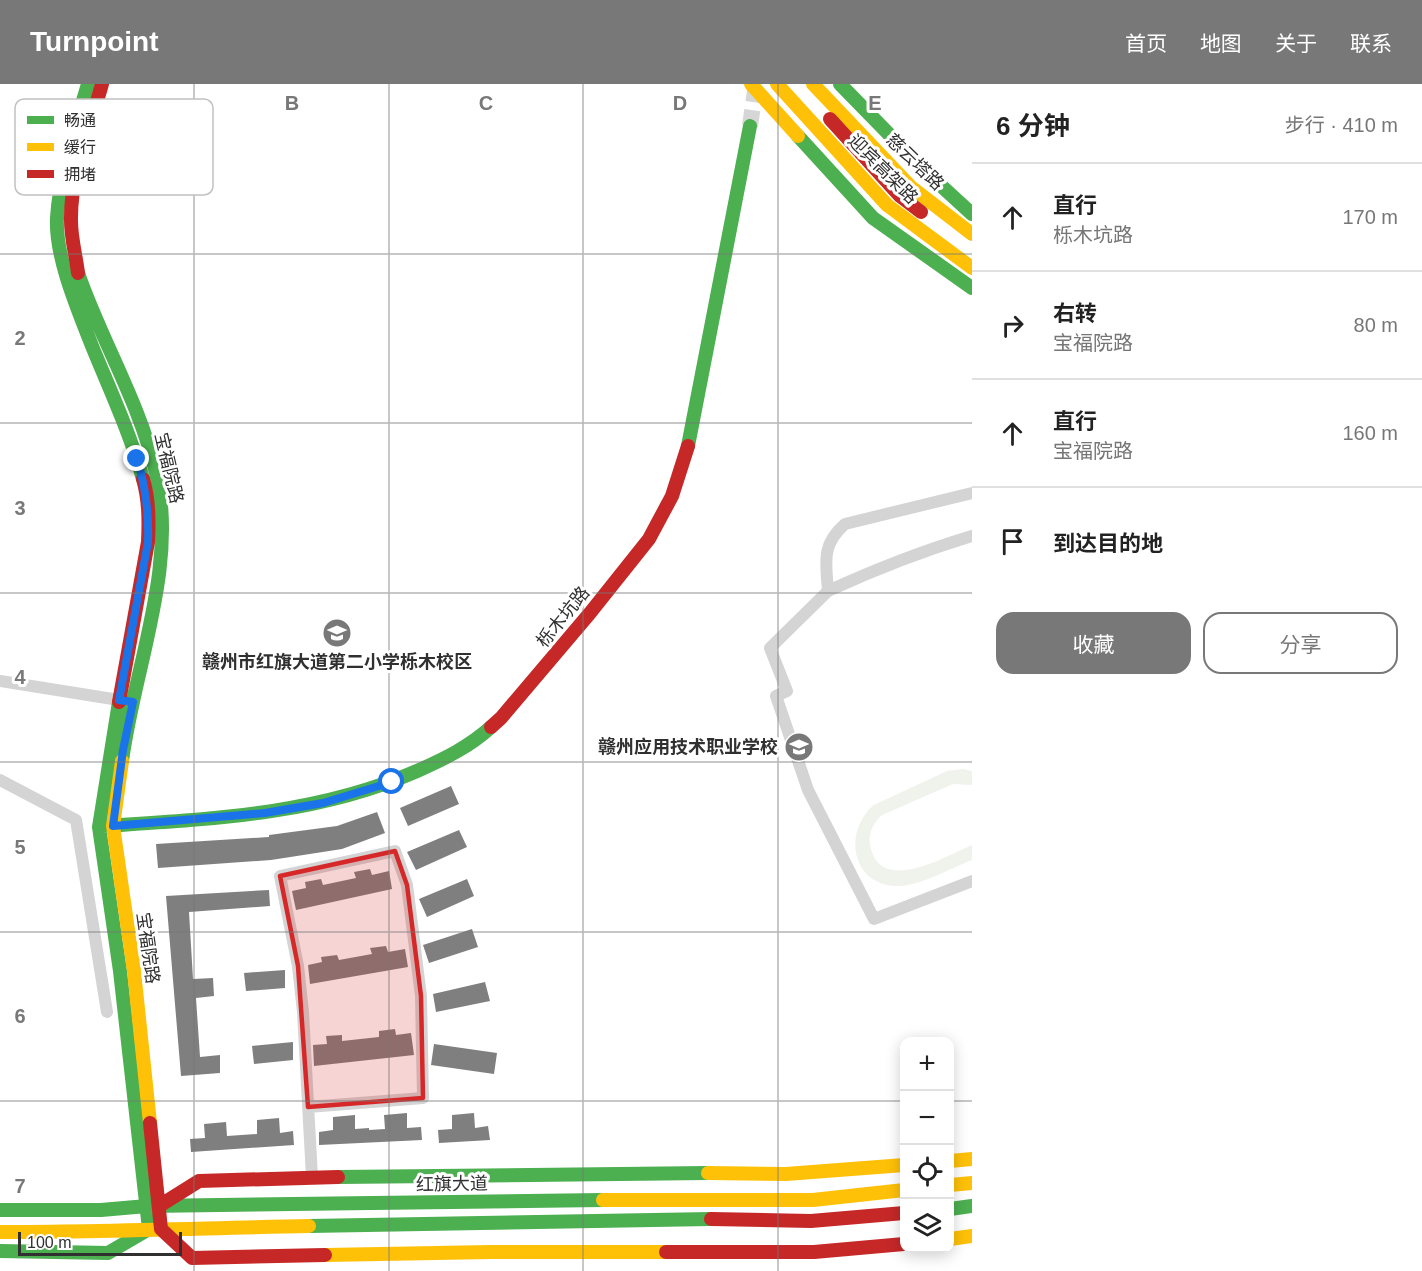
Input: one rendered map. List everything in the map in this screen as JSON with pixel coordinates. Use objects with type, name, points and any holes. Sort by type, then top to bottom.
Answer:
[{"type":"main road","name":"宝福院路","points":[[84,99],[88,84]]},
{"type":"main road","name":"宝福院路","points":[[98,99],[102,84]]},
{"type":"main road","points":[[751,84],[880,211],[972,280]]},
{"type":"main road","points":[[765,84],[801,132],[873,218],[972,288]]},
{"type":"main road","name":"迎宾高架路","points":[[777,84],[887,204],[972,268]]},
{"type":"main road","name":"慈云塔路","points":[[842,86],[924,170],[972,213]]},
{"type":"main road","name":"迎宾高架路","points":[[808,88],[900,196],[968,239]]},
{"type":"main road","name":"慈云塔路","points":[[808,88],[832,103],[911,187],[968,239]]},
{"type":"main road","name":"栎木坑路","points":[[106,826],[220,818],[323,803],[392,782],[440,761],[473,743],[501,718],[649,539],[672,496],[690,440],[711,320],[750,126]]},
{"type":"main road","name":"宝福院路","points":[[60,195],[57,220],[59,242],[71,294],[137,459],[147,494],[148,542],[126,701]]},
{"type":"main road","name":"宝福院路","points":[[73,195],[72,241],[78,274],[141,425],[156,473],[162,516],[162,542],[155,594],[126,701],[110,748],[106,826],[134,970],[155,1229]]},
{"type":"main road","points":[[954,1161],[972,1159]]},
{"type":"main road","points":[[153,1206],[199,1181],[312,1177],[786,1174],[900,1165]]},
{"type":"main road","points":[[954,1185],[972,1183]]},
{"type":"main road","name":"红旗大道","points":[[0,1210],[687,1199],[813,1200],[900,1190]]},
{"type":"main road","points":[[954,1208],[972,1206]]},
{"type":"main road","points":[[0,1232],[102,1232],[155,1229],[663,1220],[811,1221],[900,1213]]},
{"type":"main road","points":[[155,1229],[192,1258],[491,1252],[814,1252],[900,1244]]},
{"type":"main road","points":[[0,1251],[108,1253],[155,1229]]},
{"type":"main road","points":[[954,1238],[972,1236]]},
{"type":"street","points":[[828,591],[827,546],[835,533],[845,524],[972,493]]},
{"type":"street","points":[[972,536],[899,560],[828,591],[770,648],[787,691],[776,696],[808,790],[874,919],[972,881]]},
{"type":"street","points":[[0,681],[126,701]]},
{"type":"street","points":[[0,780],[76,820],[107,1012]]},
{"type":"street","points":[[308,1107],[423,1098],[421,996],[407,885],[394,850],[280,876],[298,966],[303,1012],[308,1107],[312,1177]]},
{"type":"highlighted area","points":[[395,851],[407,885],[421,996],[423,1098],[308,1107],[298,966],[280,876]]},
{"type":"shaded area","points":[[963,769],[972,771],[972,785],[953,784],[882,815],[871,830],[870,844],[878,862],[888,869],[916,868],[972,845],[972,860],[926,880],[907,885],[882,884],[870,877],[857,856],[855,842],[864,816],[874,805],[947,771]]},
{"type":"building","points":[[451,786],[459,804],[408,826],[400,808]]},
{"type":"building","points":[[377,812],[385,833],[342,849],[271,860],[158,868],[156,844],[269,837],[269,835],[337,826]]},
{"type":"building","points":[[459,830],[467,847],[416,870],[407,852]]},
{"type":"building","points":[[370,869],[372,875],[389,871],[392,889],[296,910],[292,891],[306,888],[305,882],[321,879],[323,885],[356,878],[354,872]]},
{"type":"building","points":[[467,879],[474,896],[427,917],[419,899]]},
{"type":"building","points":[[269,890],[270,906],[189,912],[193,979],[213,978],[214,996],[196,998],[200,1057],[220,1055],[220,1073],[181,1076],[166,896]]},
{"type":"building","points":[[472,929],[478,947],[429,963],[423,945]]},
{"type":"building","points":[[386,946],[388,952],[405,949],[408,967],[310,984],[308,965],[322,962],[321,957],[337,955],[339,960],[372,954],[370,948]]},
{"type":"building","points":[[285,970],[285,988],[246,991],[244,973]]},
{"type":"building","points":[[485,982],[490,1001],[436,1012],[433,994]]},
{"type":"building","points":[[395,1029],[396,1035],[411,1033],[414,1055],[314,1066],[313,1045],[327,1044],[326,1036],[342,1035],[342,1041],[379,1037],[379,1031]]},
{"type":"building","points":[[293,1042],[293,1060],[254,1064],[252,1046]]},
{"type":"building","points":[[434,1044],[497,1053],[494,1074],[431,1065]]},
{"type":"building","points":[[407,1113],[407,1128],[421,1127],[422,1140],[319,1145],[319,1132],[333,1130],[333,1117],[355,1115],[355,1129],[369,1128],[369,1130],[385,1129],[384,1115]]},
{"type":"building","points":[[474,1113],[475,1128],[488,1126],[490,1140],[439,1143],[438,1130],[452,1129],[452,1115]]},
{"type":"building","points":[[279,1118],[280,1133],[293,1131],[294,1145],[191,1152],[190,1139],[205,1138],[204,1124],[226,1122],[227,1136],[257,1134],[257,1120]]},
{"type":"tunnel","points":[[750,126],[756,84]]},
{"type":"traffic: fast","points":[[84,99],[88,84]]},
{"type":"traffic: fast","points":[[840,84],[924,170],[972,214]]},
{"type":"traffic: fast","points":[[688,446],[750,126]]},
{"type":"traffic: fast","points":[[798,136],[873,218],[972,288]]},
{"type":"traffic: fast","points":[[60,195],[57,233],[64,266],[74,300],[126,428],[143,479]]},
{"type":"traffic: fast","points":[[78,273],[149,447],[156,473],[161,509],[162,545],[158,581],[122,761]]},
{"type":"traffic: fast","points":[[119,702],[99,827],[120,971],[149,1229]]},
{"type":"traffic: fast","points":[[103,826],[223,817],[302,806],[341,797],[379,786],[417,771],[465,747],[491,727]]},
{"type":"traffic: fast","points":[[338,1177],[708,1173]]},
{"type":"traffic: fast","points":[[0,1210],[603,1200]]},
{"type":"traffic: fast","points":[[954,1208],[972,1206]]},
{"type":"traffic: fast","points":[[309,1226],[711,1219]]},
{"type":"traffic: fast","points":[[0,1251],[108,1253],[149,1229]]},
{"type":"traffic: slow","points":[[751,84],[798,136]]},
{"type":"traffic: slow","points":[[777,84],[887,205],[972,268]]},
{"type":"traffic: slow","points":[[813,84],[911,187],[972,234]]},
{"type":"traffic: slow","points":[[122,761],[113,826],[134,971],[150,1123]]},
{"type":"traffic: slow","points":[[954,1161],[972,1159]]},
{"type":"traffic: slow","points":[[708,1173],[786,1174],[900,1165]]},
{"type":"traffic: slow","points":[[954,1185],[972,1183]]},
{"type":"traffic: slow","points":[[603,1200],[813,1200],[900,1190]]},
{"type":"traffic: slow","points":[[0,1232],[309,1226]]},
{"type":"traffic: slow","points":[[954,1238],[972,1236]]},
{"type":"traffic: slow","points":[[325,1255],[666,1252]]},
{"type":"traffic: jam","points":[[98,99],[102,84]]},
{"type":"traffic: jam","points":[[830,119],[900,196],[921,212]]},
{"type":"traffic: jam","points":[[73,195],[71,227],[78,273]]},
{"type":"traffic: jam","points":[[491,727],[590,613],[649,539],[672,496],[688,446]]},
{"type":"traffic: jam","points":[[119,702],[148,542],[148,510],[143,479]]},
{"type":"traffic: jam","points":[[150,1123],[161,1229],[192,1258],[325,1255]]},
{"type":"traffic: jam","points":[[159,1206],[199,1181],[338,1177]]},
{"type":"traffic: jam","points":[[711,1219],[811,1221],[900,1213]]},
{"type":"traffic: jam","points":[[666,1252],[814,1252],[900,1244]]},
{"type":"place","name":"赣州市红旗大道第二小学栎木校区","points":[[337,633]]},
{"type":"place","name":"赣州应用技术职业学校","points":[[799,747]]},
{"type":"route","points":[[137,459],[147,494],[148,542],[119,700],[133,702],[123,750],[113,826],[265,813],[323,803],[392,782]]}]
